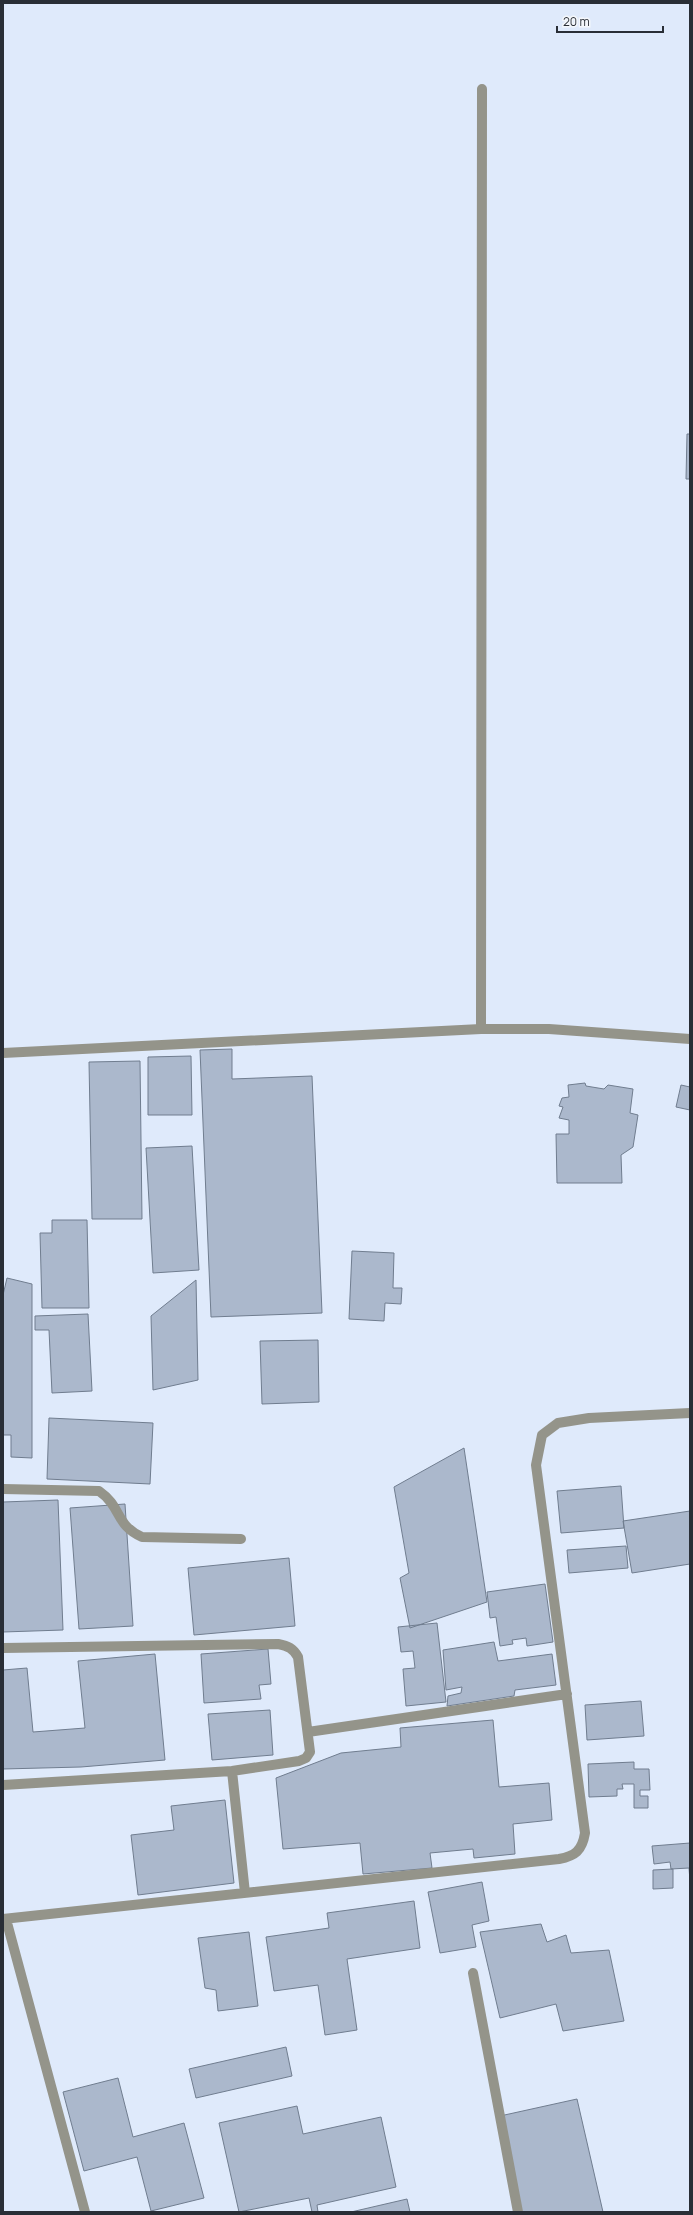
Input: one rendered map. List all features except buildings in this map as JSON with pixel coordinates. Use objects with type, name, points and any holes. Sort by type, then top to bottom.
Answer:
[{"type":"street","points":[[481,1029],[482,89]]},
{"type":"street","points":[[3,1053],[481,1029],[549,1029],[690,1039]]},
{"type":"street","points":[[85,2212],[4,1919],[559,1859],[574,1856],[583,1846],[585,1834],[536,1465],[542,1435],[558,1423],[589,1418],[690,1413]]},
{"type":"street","points":[[3,1489],[99,1491],[111,1499],[123,1524],[132,1532],[142,1537],[241,1539]]},
{"type":"street","points":[[3,1648],[288,1645],[295,1651],[298,1657],[310,1752],[306,1758],[299,1761],[232,1771],[3,1785]]},
{"type":"street","points":[[308,1732],[567,1694]]},
{"type":"street","points":[[232,1771],[245,1893]]},
{"type":"street","points":[[473,1973],[518,2212]]}]
